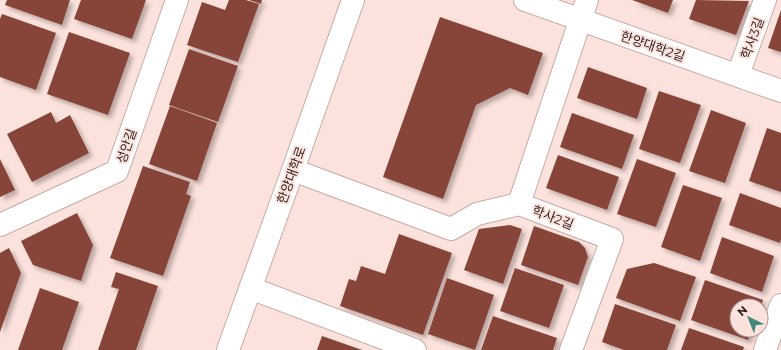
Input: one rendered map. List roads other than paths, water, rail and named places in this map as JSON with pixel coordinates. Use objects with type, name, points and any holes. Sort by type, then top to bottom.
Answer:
[{"type":"street","name":"성안길","points":[[0,225],[117,171],[177,0]]},
{"type":"street","name":"한양대학로","points":[[228,350],[353,0]]},
{"type":"street","name":"한양대학2길","points":[[525,0],[781,91]]},
{"type":"street","name":"학사2길","points":[[571,350],[612,239],[519,204],[588,0]]},
{"type":"street","name":"학사3길","points":[[738,75],[765,0]]},
{"type":"street","points":[[293,170],[451,229],[477,214],[519,204]]},
{"type":"street","points":[[250,288],[415,350]]},
{"type":"street","points":[[765,350],[781,305]]}]
